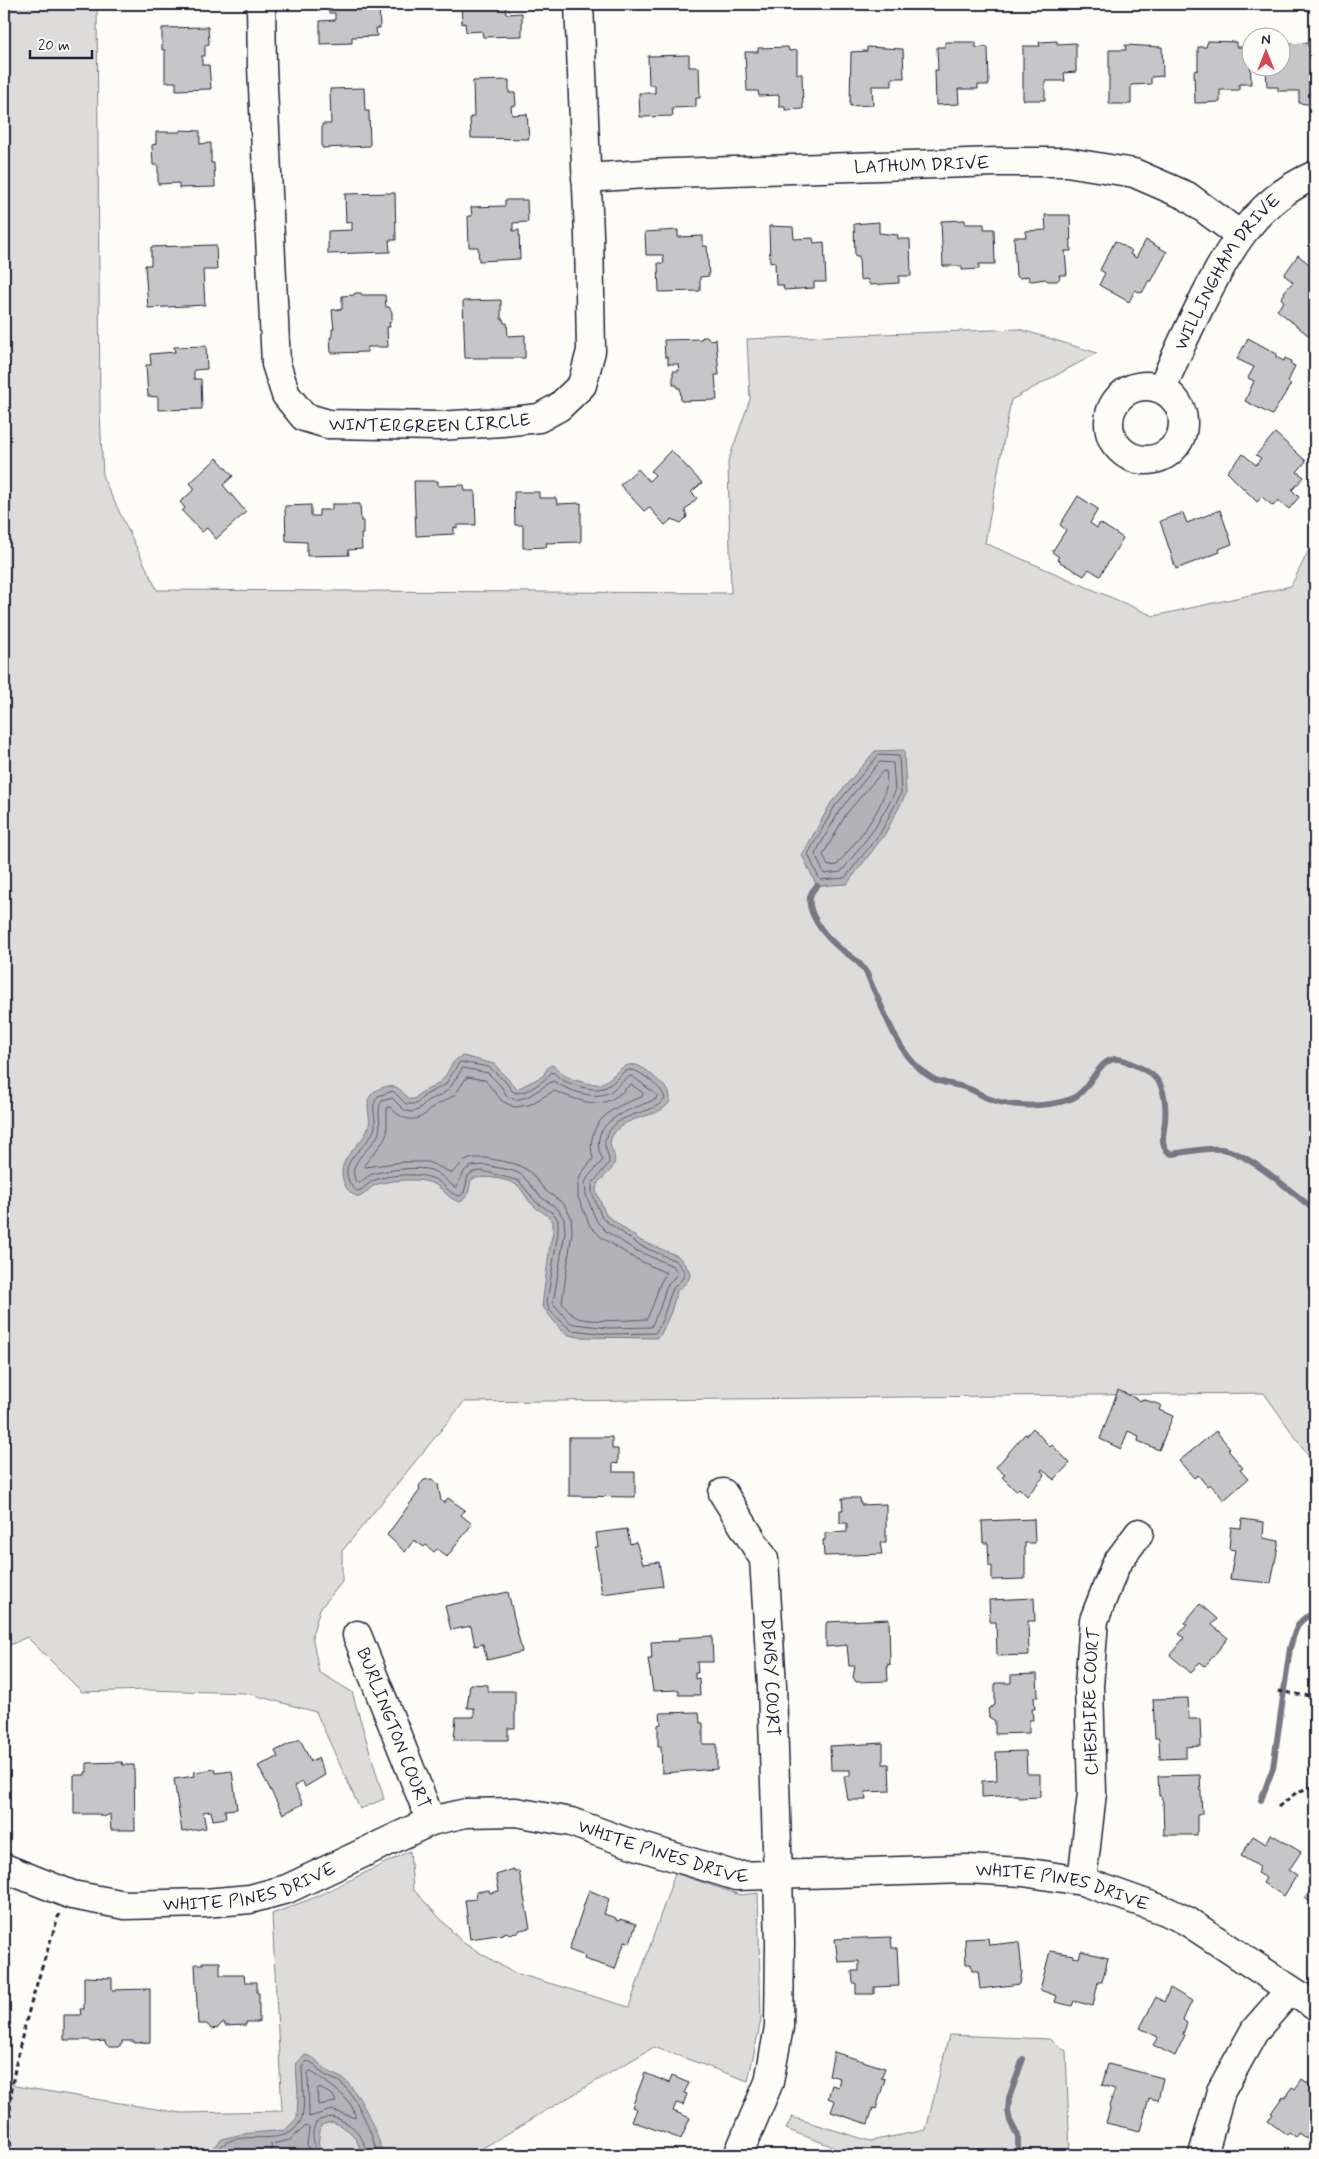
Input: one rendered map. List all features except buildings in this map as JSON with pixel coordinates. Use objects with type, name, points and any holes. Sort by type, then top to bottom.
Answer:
[{"type":"street","name":"WINTERGREEN CIRCLE","points":[[262,4],[262,66],[276,364],[286,395],[304,417],[328,424],[438,426],[539,418],[559,407],[582,385],[591,351],[589,234],[580,4]]},
{"type":"street","name":"LATHUM DRIVE","points":[[586,178],[645,174],[996,162],[1067,162],[1134,173],[1187,196],[1240,235]]},
{"type":"street","name":"WILLINGHAM DRIVE","points":[[1162,390],[1175,357],[1223,260],[1240,235],[1252,220],[1296,184],[1315,175]]},
{"type":"street","name":"DENBY COURT","points":[[724,1493],[764,1559],[772,1686],[778,1874],[779,2027],[769,2082],[738,2155]]},
{"type":"street","name":"CHESHIRE COURT","points":[[1082,1881],[1092,1793],[1089,1686],[1094,1620],[1116,1564],[1139,1533]]},
{"type":"street","name":"BURLINGTON COURT","points":[[357,1635],[431,1821]]},
{"type":"street","name":"WHITE PINES DRIVE","points":[[4,1868],[66,1892],[125,1905],[205,1903],[250,1899],[288,1889],[431,1821],[466,1813],[516,1812],[571,1822],[626,1842],[736,1876],[966,1869],[1023,1872],[1082,1881],[1166,1911],[1187,1922],[1315,2006]]},
{"type":"street","points":[[1203,2155],[1221,2091],[1255,2030],[1290,1990]]},
{"type":"path","points":[[1278,1691],[1315,1697]]},
{"type":"path","points":[[1278,1807],[1297,1792],[1315,1786]]},
{"type":"path","points":[[11,2155],[14,2071],[38,1982],[66,1892]]},
{"type":"shaded area","points":[[4,4],[249,4],[97,6],[100,412],[103,478],[157,590],[731,593],[728,462],[750,399],[747,339],[1019,329],[1097,353],[1011,400],[985,543],[1154,616],[1291,586],[1315,538],[1315,1465],[1264,1393],[464,1402],[342,1551],[342,1582],[320,1609],[312,1635],[319,1672],[352,1692],[384,1799],[360,1809],[316,1712],[246,1693],[148,1690],[82,1692],[27,1637],[4,1648]]},
{"type":"shaded area","points":[[410,1851],[413,1889],[462,1942],[512,1972],[629,2007],[675,1873],[740,1895],[758,1893],[761,2020],[748,2081],[654,2047],[471,2155],[4,2155],[4,2079],[15,2086],[181,2113],[282,2111],[272,1914],[313,1898]]},
{"type":"shaded area","points":[[949,2035],[1049,2039],[1066,2051],[1070,2155],[855,2155],[786,2129],[792,2117],[870,2141],[926,2130]]},
{"type":"water","points":[[904,750],[906,794],[885,834],[847,884],[817,886],[802,855],[831,803],[875,751]]},
{"type":"water","points":[[463,1056],[494,1064],[517,1089],[543,1076],[548,1067],[552,1065],[567,1077],[594,1084],[606,1081],[627,1065],[634,1065],[647,1071],[667,1090],[670,1101],[664,1108],[628,1122],[615,1132],[610,1142],[615,1159],[614,1164],[597,1184],[596,1191],[606,1215],[641,1241],[678,1256],[689,1270],[690,1276],[687,1282],[677,1291],[671,1312],[661,1334],[656,1338],[579,1337],[569,1335],[561,1330],[542,1306],[553,1222],[547,1215],[532,1205],[519,1187],[513,1183],[494,1178],[475,1178],[471,1180],[468,1195],[461,1202],[450,1197],[430,1182],[416,1180],[399,1180],[378,1184],[359,1197],[347,1189],[342,1176],[342,1169],[349,1155],[368,1129],[368,1106],[371,1095],[384,1087],[392,1086],[401,1090],[409,1099],[414,1099],[440,1082],[452,1064]]},
{"type":"water","points":[[305,2055],[317,2061],[328,2072],[347,2082],[359,2098],[369,2117],[384,2155],[361,2155],[358,2143],[352,2134],[332,2122],[321,2125],[318,2144],[325,2155],[272,2155],[256,2152],[243,2155],[207,2155],[222,2139],[242,2134],[285,2130],[297,2118],[296,2064]]},
{"type":"waterway","points":[[817,886],[810,900],[814,918],[831,941],[858,962],[865,970],[896,1038],[911,1060],[932,1078],[967,1088],[1002,1103],[1042,1105],[1062,1102],[1079,1095],[1102,1066],[1116,1059],[1126,1061],[1149,1073],[1160,1084],[1165,1107],[1163,1144],[1168,1151],[1172,1154],[1203,1149],[1222,1149],[1244,1157],[1269,1174],[1312,1208],[1315,1213]]},
{"type":"waterway","points":[[1261,1800],[1273,1768],[1290,1648],[1300,1622],[1304,1618],[1315,1614]]},
{"type":"waterway","points":[[1018,2155],[1018,2136],[1010,2121],[1008,2111],[1009,2098],[1023,2059]]}]
